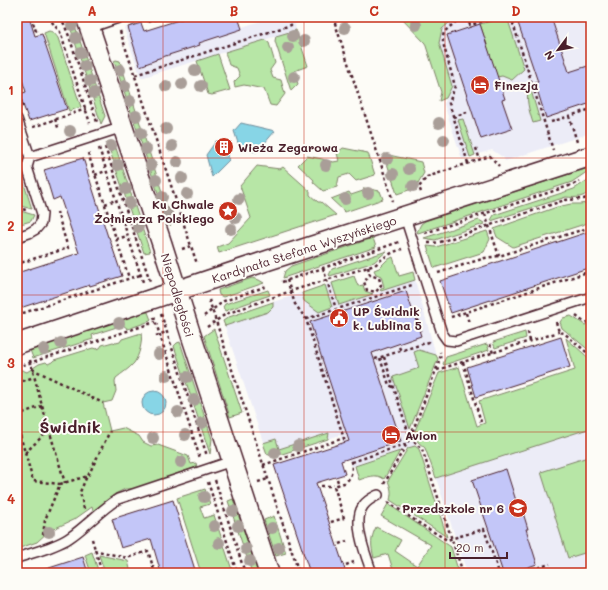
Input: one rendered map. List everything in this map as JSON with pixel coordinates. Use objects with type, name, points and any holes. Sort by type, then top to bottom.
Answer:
[{"type":"street","name":"Niepodległości","points":[[87,22],[269,573]]},
{"type":"street","name":"Kardynała Stefana Wyszyńskiego","points":[[17,344],[177,291],[399,210],[591,156]]},
{"type":"lane","points":[[87,22],[121,17]]},
{"type":"lane","points":[[17,119],[30,157],[27,167],[42,214],[41,223],[36,229],[17,237]]},
{"type":"lane","points":[[30,157],[122,126]]},
{"type":"lane","points":[[399,210],[442,332],[447,340],[456,341],[591,296]]},
{"type":"lane","points":[[17,558],[68,539],[118,498],[232,461]]},
{"type":"lane","points":[[372,573],[362,542],[358,516],[362,506],[368,500],[378,495]]},
{"type":"path","points":[[34,32],[36,31],[31,18],[37,17]]},
{"type":"path","points":[[48,17],[60,32],[86,109],[98,135],[106,171],[144,286]]},
{"type":"path","points":[[60,17],[69,36],[98,135],[151,284]]},
{"type":"path","points":[[145,17],[147,22],[161,17]]},
{"type":"path","points":[[135,75],[291,25],[290,20],[299,17]]},
{"type":"path","points":[[333,17],[399,210]]},
{"type":"path","points":[[461,17],[444,32],[442,43],[455,86],[449,103],[468,163]]},
{"type":"path","points":[[467,17],[470,25],[498,17]]},
{"type":"path","points":[[480,19],[486,17]]},
{"type":"path","points":[[511,17],[553,150]]},
{"type":"path","points":[[119,27],[198,267]]},
{"type":"path","points":[[30,128],[48,120],[86,109]]},
{"type":"path","points":[[551,122],[591,110]]},
{"type":"path","points":[[453,117],[467,112]]},
{"type":"path","points":[[569,116],[577,142]]},
{"type":"path","points":[[55,119],[59,130]]},
{"type":"path","points":[[476,148],[480,160]]},
{"type":"path","points":[[422,195],[420,187],[427,177],[490,156],[501,167]]},
{"type":"path","points":[[90,159],[129,278]]},
{"type":"path","points":[[95,175],[106,171]]},
{"type":"path","points":[[419,235],[572,185]]},
{"type":"path","points":[[422,242],[440,242],[565,200],[584,199],[591,196]]},
{"type":"path","points":[[105,204],[116,200]]},
{"type":"path","points":[[17,260],[20,263],[68,248],[54,205]]},
{"type":"path","points":[[485,214],[499,256]]},
{"type":"path","points":[[436,274],[591,227]]},
{"type":"path","points":[[116,239],[128,236]]},
{"type":"path","points":[[282,282],[406,240]]},
{"type":"path","points":[[216,320],[226,314],[375,265],[391,253],[408,247]]},
{"type":"path","points":[[137,264],[148,260]]},
{"type":"path","points":[[368,267],[370,275]]},
{"type":"path","points":[[324,268],[336,309]]},
{"type":"path","points":[[447,318],[591,271]]},
{"type":"path","points":[[17,314],[140,275]]},
{"type":"path","points":[[370,275],[364,282],[367,290],[377,294]]},
{"type":"path","points":[[370,275],[379,278],[381,285],[377,294]]},
{"type":"path","points":[[287,280],[295,304],[306,319],[339,418],[345,442]]},
{"type":"path","points":[[267,286],[224,301],[213,309],[299,573]]},
{"type":"path","points":[[306,319],[377,294],[408,286]]},
{"type":"path","points":[[152,311],[159,335],[207,469],[220,495],[245,573]]},
{"type":"path","points":[[160,312],[207,469],[213,497],[237,573]]},
{"type":"path","points":[[466,312],[470,327]]},
{"type":"path","points":[[415,314],[421,331]]},
{"type":"path","points":[[572,314],[585,323],[591,321]]},
{"type":"path","points":[[555,319],[559,332]]},
{"type":"path","points":[[17,368],[155,322]]},
{"type":"path","points":[[526,328],[530,341]]},
{"type":"path","points":[[156,336],[172,331]]},
{"type":"path","points":[[498,573],[484,529],[452,540],[447,540],[378,495],[410,438],[436,370],[559,332],[564,333],[591,356]]},
{"type":"path","points":[[375,359],[436,340]]},
{"type":"path","points":[[489,340],[493,353]]},
{"type":"path","points":[[399,347],[401,351]]},
{"type":"path","points":[[382,357],[389,385],[393,387]]},
{"type":"path","points":[[382,357],[410,438],[422,449],[463,573]]},
{"type":"path","points":[[463,362],[481,422]]},
{"type":"path","points":[[30,363],[65,483]]},
{"type":"path","points":[[32,369],[103,403]]},
{"type":"path","points":[[17,383],[34,377]]},
{"type":"path","points":[[17,415],[42,406]]},
{"type":"path","points":[[17,424],[18,434],[33,481],[60,484],[88,476]]},
{"type":"path","points":[[25,453],[49,429]]},
{"type":"path","points":[[80,492],[110,431]]},
{"type":"path","points":[[263,465],[344,438]]},
{"type":"path","points":[[352,462],[407,444]]},
{"type":"path","points":[[350,458],[352,462],[352,472]]},
{"type":"path","points":[[337,480],[339,484]]},
{"type":"path","points":[[43,537],[45,520],[60,484]]},
{"type":"path","points":[[320,486],[334,486]]},
{"type":"path","points":[[213,497],[224,493]]},
{"type":"path","points":[[331,522],[344,518]]},
{"type":"path","points":[[339,544],[352,540]]},
{"type":"path","points":[[102,573],[94,550],[127,558],[148,551],[155,573]]},
{"type":"path","points":[[521,573],[550,564]]},
{"type":"shaded area","points":[[273,17],[316,17],[295,24],[296,30],[141,78],[124,28],[141,23],[154,61],[156,59],[199,45],[199,43],[242,29],[242,27]]},
{"type":"shaded area","points":[[456,17],[591,17],[591,133],[505,161],[504,158],[492,150],[462,159],[444,104],[452,86],[439,43],[442,29]]},
{"type":"shaded area","points":[[415,280],[436,355],[420,368],[393,377],[415,446],[351,467],[340,435],[273,457],[267,454],[223,321],[229,317],[332,283],[339,305]]},
{"type":"shaded area","name":"Przedszkole nr 6","points":[[591,428],[591,573],[467,573],[436,478]]},
{"type":"green space","points":[[67,17],[72,17],[105,116],[101,124]]},
{"type":"green space","points":[[400,17],[456,17],[442,29],[439,43],[452,86],[446,98],[439,101],[441,92],[425,43]]},
{"type":"green space","points":[[507,17],[524,69],[512,80],[502,76],[497,77],[480,24]]},
{"type":"green space","points":[[296,30],[308,66],[294,71],[298,84],[291,91],[275,41],[276,36]]},
{"type":"green space","points":[[49,31],[55,34],[58,38],[81,107],[69,111],[44,33]]},
{"type":"green space","points":[[265,40],[269,43],[275,63],[270,70],[273,78],[281,80],[285,94],[276,106],[270,105],[264,89],[244,85],[235,87],[234,82],[240,76],[237,68],[229,65],[225,52]]},
{"type":"green space","points":[[218,54],[230,90],[212,95],[208,94],[197,61]]},
{"type":"green space","points":[[114,61],[120,61],[172,223],[170,226]]},
{"type":"green space","points":[[530,87],[540,121],[533,123],[528,100],[528,90]]},
{"type":"green space","points":[[463,119],[475,155],[470,157],[458,120]]},
{"type":"green space","points":[[107,142],[115,145],[150,252],[144,253]]},
{"type":"green space","points":[[343,148],[368,153],[375,175],[356,181],[349,174],[339,177],[337,187],[323,191],[298,165],[307,156],[333,162],[339,161],[337,153]]},
{"type":"green space","points":[[384,154],[421,162],[424,173],[415,188],[397,194]]},
{"type":"green space","points":[[257,166],[280,169],[283,167],[310,191],[310,195],[336,215],[219,253],[217,247],[228,243],[251,218],[240,186]]},
{"type":"green space","points":[[585,169],[591,169],[572,182],[418,233],[417,232],[421,224],[425,221]]},
{"type":"green space","points":[[21,174],[32,209],[17,205],[17,175]]},
{"type":"green space","points":[[591,178],[591,191],[585,195],[566,197],[491,221],[494,215],[574,189]]},
{"type":"green space","points":[[364,188],[380,191],[383,199],[345,212],[331,199],[349,192],[351,195],[363,191]]},
{"type":"green space","points":[[591,200],[591,222],[513,247],[497,237],[494,229],[557,207],[586,203]]},
{"type":"green space","points":[[17,210],[34,215],[31,221],[17,225]]},
{"type":"green space","points":[[479,220],[484,224],[435,240],[424,238]]},
{"type":"green space","points":[[487,231],[490,239],[484,252],[434,268],[427,246],[436,247]]},
{"type":"green space","points":[[373,238],[376,247],[283,278],[285,271],[291,266]]},
{"type":"green space","points":[[387,251],[374,262],[330,276],[329,275],[332,269]]},
{"type":"green space","points":[[393,257],[399,276],[413,272],[415,280],[381,291],[380,290],[384,287],[381,276],[376,274],[374,270]]},
{"type":"green space","points":[[354,276],[358,286],[363,285],[365,291],[373,294],[339,305],[332,283]]},
{"type":"green space","points":[[252,278],[264,283],[223,297],[219,295],[218,290]]},
{"type":"green space","points":[[325,285],[332,307],[319,312],[304,301],[302,293]]},
{"type":"green space","points":[[268,290],[270,295],[225,311],[223,307],[225,304]]},
{"type":"green space","points":[[273,302],[273,307],[268,312],[225,326],[223,321],[229,317]]},
{"type":"green space","points":[[148,312],[150,321],[128,329],[123,325],[92,335],[93,339],[33,358],[30,350]]},
{"type":"green space","points":[[571,316],[585,325],[591,323],[591,352],[562,328],[560,322],[563,318]]},
{"type":"green space","points":[[214,329],[242,413],[230,417],[204,336]]},
{"type":"green space","points":[[525,332],[526,338],[495,348],[493,342]]},
{"type":"green space","points":[[141,333],[141,344],[136,360],[116,378],[116,391],[112,401],[103,403],[110,431],[123,428],[139,436],[143,442],[151,446],[158,445],[188,456],[191,464],[196,463],[197,467],[133,489],[125,489],[115,494],[93,511],[92,507],[75,519],[49,531],[37,542],[17,549],[17,371],[22,370],[27,372],[39,364],[46,362],[48,364],[54,360],[93,348],[100,348],[102,345],[120,342],[122,339]]},
{"type":"green space","points":[[566,338],[591,360],[591,428],[436,478],[425,448],[418,442],[414,433],[439,373],[459,367],[477,426],[485,423],[479,401],[575,370]]},
{"type":"green space","points":[[180,342],[212,439],[210,454],[174,346]]},
{"type":"green space","points":[[487,344],[489,350],[444,365],[443,364],[446,357]]},
{"type":"green space","points":[[419,350],[436,355],[438,359],[410,429],[393,377],[419,368],[414,352]]},
{"type":"green space","points":[[329,433],[328,439],[273,457],[267,454],[263,443],[276,439],[279,449]]},
{"type":"green space","points":[[415,446],[419,449],[447,537],[390,500],[391,490],[388,481],[408,448]]},
{"type":"green space","points":[[400,451],[384,479],[375,476],[359,480],[355,466]]},
{"type":"green space","points":[[591,456],[591,551],[568,558],[541,472]]},
{"type":"green space","points":[[205,489],[210,504],[200,507],[204,518],[214,515],[233,573],[201,573],[177,498]]},
{"type":"green space","points":[[233,499],[258,573],[252,573],[228,501]]},
{"type":"green space","points":[[388,504],[451,547],[459,573],[394,573],[388,554],[374,558],[372,542],[376,527],[401,540],[395,551],[417,566],[431,545],[381,516]]},
{"type":"green space","points":[[274,516],[286,553],[276,556],[264,520]]},
{"type":"green space","points":[[92,552],[99,573],[91,573],[85,555]]},
{"type":"green space","points":[[99,555],[128,561],[131,573],[105,573]]},
{"type":"water","points":[[241,123],[275,131],[257,152],[240,149],[234,131]]},
{"type":"water","points":[[216,141],[225,144],[221,145],[222,150],[226,149],[229,160],[212,177],[206,155]]},
{"type":"water","points":[[154,391],[163,394],[166,403],[163,412],[154,415],[145,412],[142,403],[145,394]]},
{"type":"building","points":[[17,17],[29,17],[35,36],[42,34],[67,109],[29,121],[19,94],[26,92],[17,64]]},
{"type":"building","points":[[188,17],[238,17],[242,29],[199,43],[200,45],[156,59],[140,66],[128,27],[141,23],[144,31]]},
{"type":"building","points":[[516,17],[551,17],[569,72],[591,65],[591,103],[546,118],[535,83],[538,82]]},
{"type":"building","points":[[480,24],[505,99],[502,100],[512,129],[481,139],[447,35]]},
{"type":"building","points":[[83,158],[122,276],[17,309],[17,273],[79,253],[60,197],[53,200],[44,170]]},
{"type":"building","points":[[591,231],[591,267],[451,313],[440,281]]},
{"type":"building","points":[[406,291],[421,336],[372,353],[401,441],[341,461],[345,474],[316,483],[346,573],[310,573],[274,465],[349,441],[310,322]]},
{"type":"building","points":[[561,337],[570,367],[476,397],[467,367]]},
{"type":"building","points":[[506,469],[517,504],[520,503],[528,529],[526,529],[537,564],[511,573],[503,573],[472,480]]},
{"type":"building","points":[[173,500],[196,573],[161,573],[151,539],[121,548],[112,519]]},
{"type":"building","points":[[83,557],[88,573],[43,573],[43,570]]},
{"type":"place","name":"Finezja","points":[[480,85]]},
{"type":"place","name":"Wieża Zegarowa","points":[[224,147]]},
{"type":"place","name":"Ku Chwale Żołnierza Polskiego","points":[[228,211]]},
{"type":"place","name":"UP Świdnik k. Lublina 5","points":[[339,318]]},
{"type":"place","name":"Avion","points":[[391,435]]},
{"type":"place","name":"Przedszkole nr 6","points":[[518,508]]},
{"type":"district","name":"Świdnik","points":[[70,426]]}]
